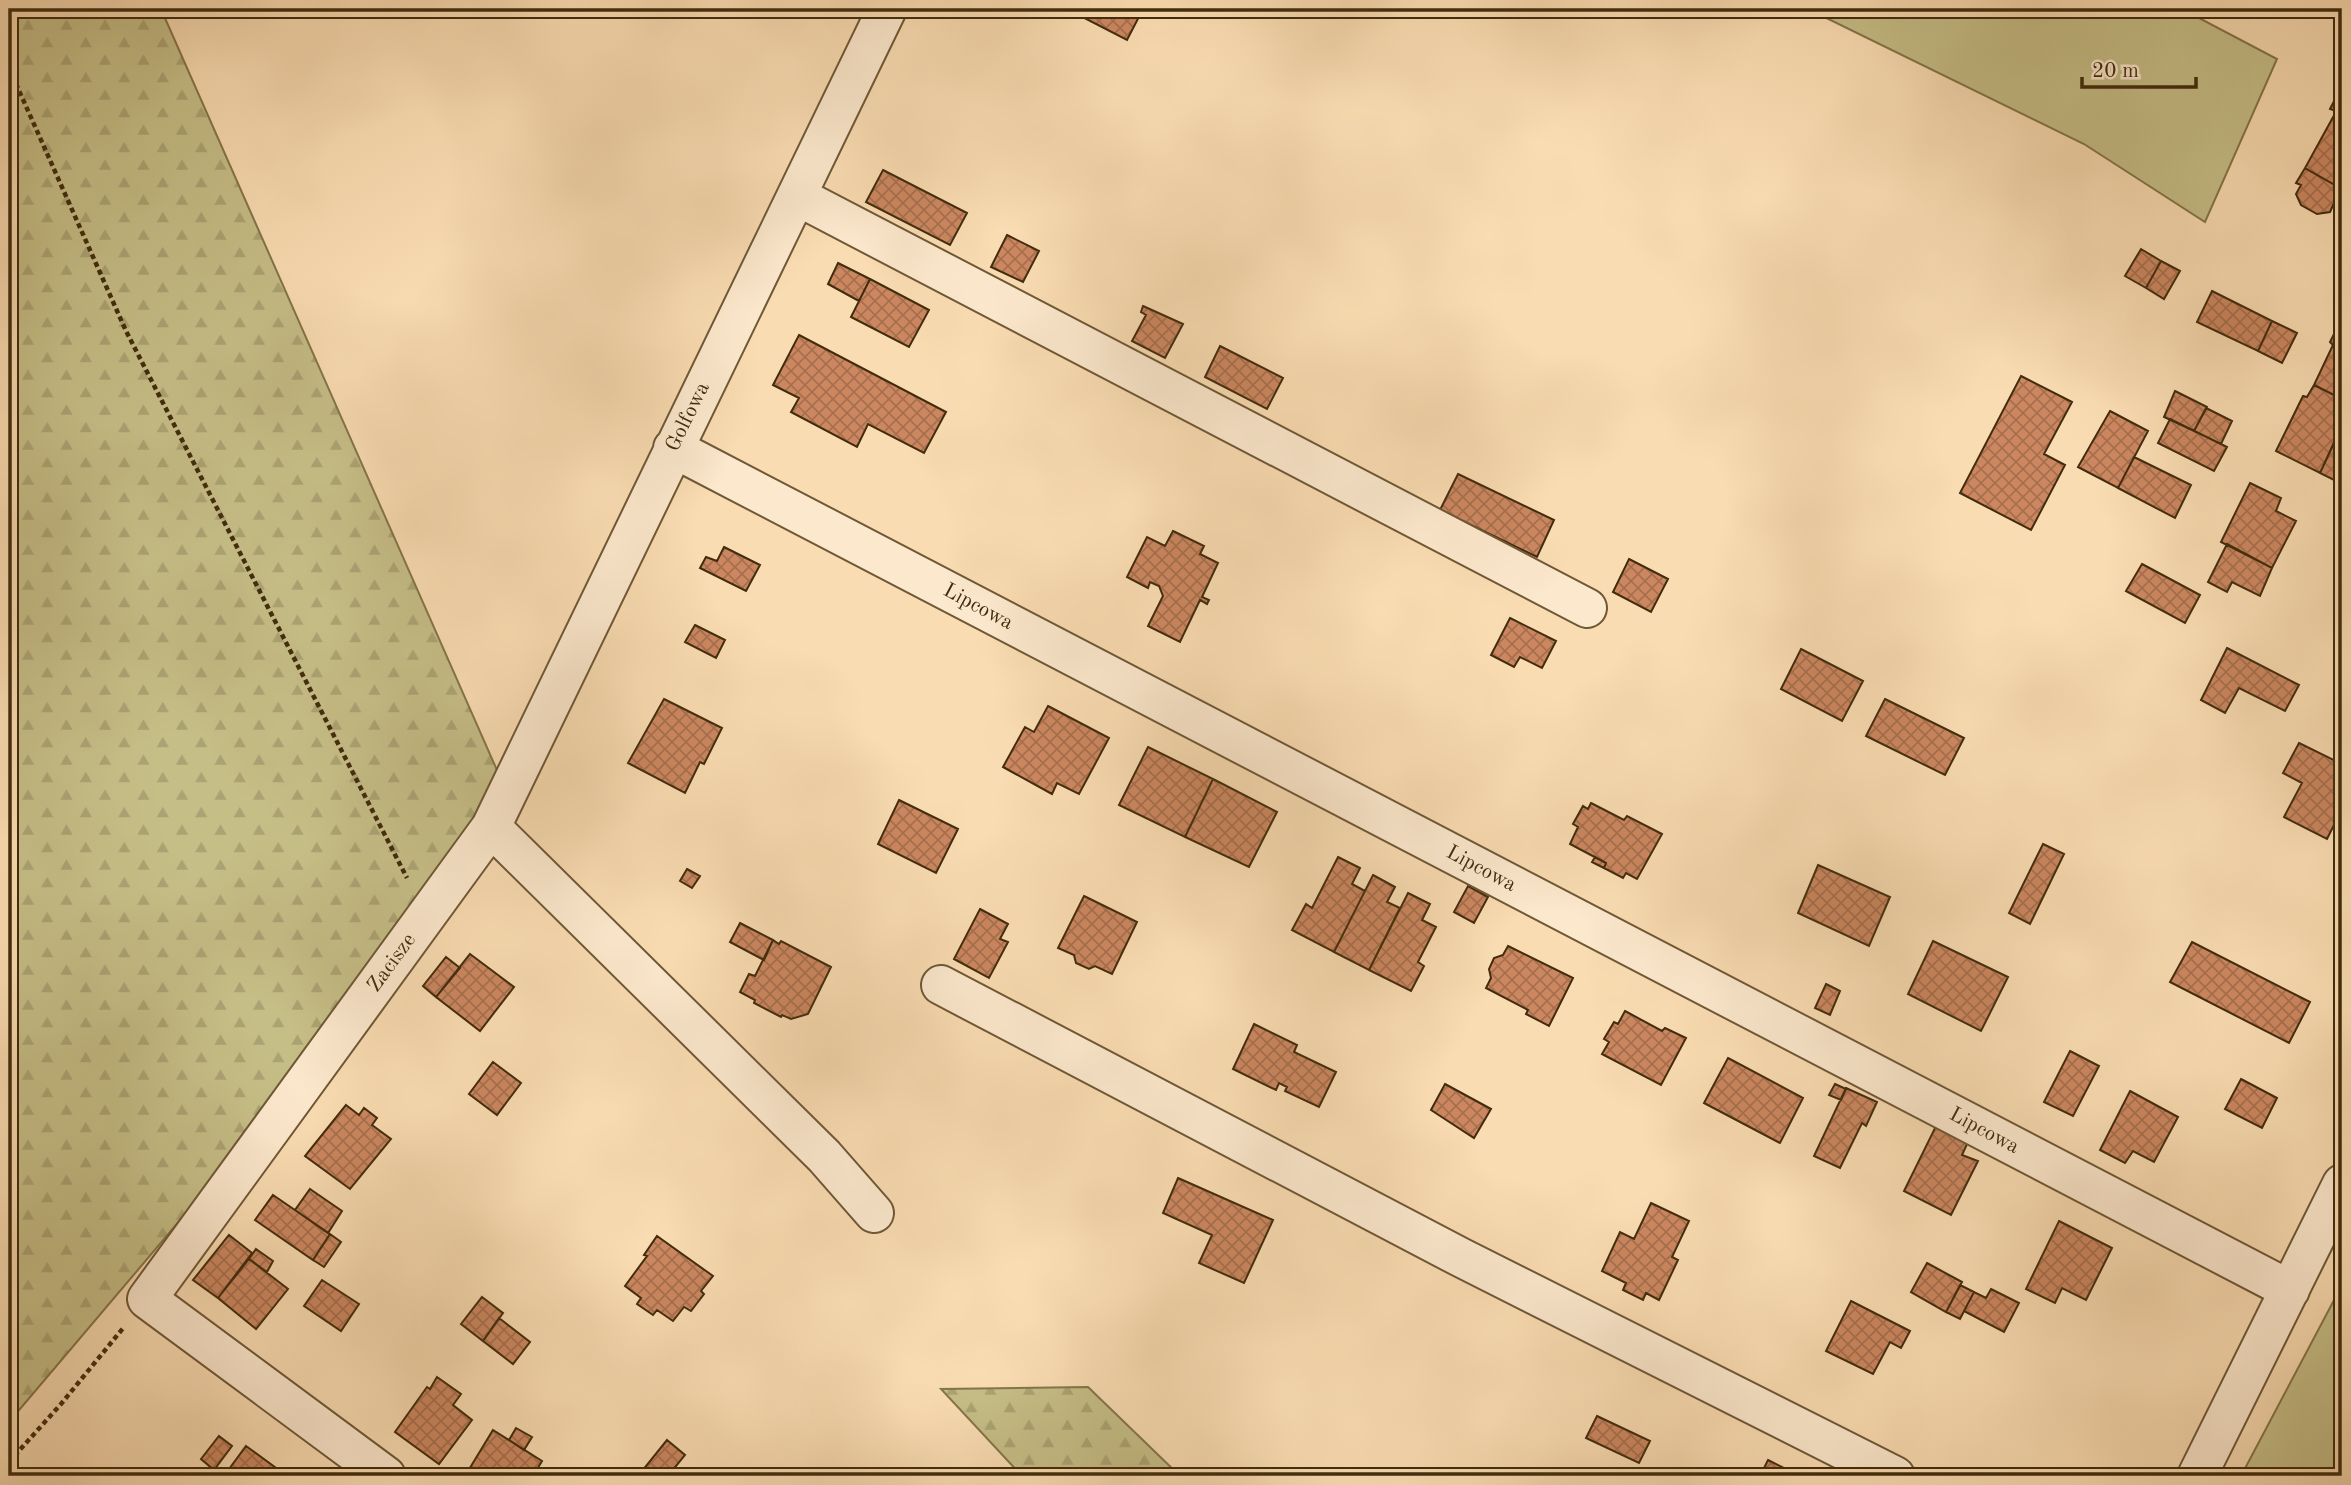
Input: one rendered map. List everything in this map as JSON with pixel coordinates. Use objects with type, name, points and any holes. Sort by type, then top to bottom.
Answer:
[{"type":"street","name":"Golfowa","points":[[491,827],[887,9]]},
{"type":"street","points":[[797,196],[1587,608]]},
{"type":"street","name":"Lipcowa","points":[[673,448],[2290,1290]]},
{"type":"street","points":[[491,827],[824,1156],[874,1213]]},
{"type":"street","name":"Zacisze","points":[[147,1299],[491,827]]},
{"type":"street","points":[[941,985],[1461,1258],[1895,1476]]},
{"type":"street","points":[[2197,1476],[2342,1184]]},
{"type":"street","points":[[147,1299],[386,1476]]},
{"type":"path","points":[[9,68],[126,331],[426,916]]},
{"type":"path","points":[[9,1462],[61,1404],[147,1299]]},
{"type":"green space","points":[[9,9],[161,9],[504,786],[231,1160],[9,1422]]},
{"type":"green space","points":[[2182,9],[2277,59],[2205,222],[2084,144],[1812,11]]},
{"type":"green space","points":[[2342,1285],[2342,1476],[2241,1476]]},
{"type":"green space","points":[[1088,1387],[1180,1476],[1022,1476],[941,1389]]},
{"type":"building","points":[[1067,9],[1143,9],[1127,40]]},
{"type":"building","points":[[2342,89],[2342,113],[2330,109]]},
{"type":"building","points":[[2337,110],[2342,113],[2342,189],[2305,168]]},
{"type":"building","points":[[2305,168],[2342,189],[2338,206],[2334,203],[2330,212],[2317,214],[2301,205],[2296,194],[2301,185],[2296,183]]},
{"type":"building","points":[[883,170],[967,213],[950,245],[866,202]]},
{"type":"building","points":[[1007,235],[1039,251],[1023,282],[991,267]]},
{"type":"building","points":[[2141,249],[2161,261],[2146,288],[2125,276]]},
{"type":"building","points":[[2161,261],[2180,271],[2164,299],[2146,288]]},
{"type":"building","points":[[838,263],[870,279],[859,301],[828,284]]},
{"type":"building","points":[[870,279],[929,310],[909,347],[851,317]]},
{"type":"building","points":[[2212,291],[2272,321],[2258,351],[2197,322]]},
{"type":"building","points":[[1143,306],[1183,324],[1165,358],[1132,341],[1146,315],[1141,312]]},
{"type":"building","points":[[2272,321],[2297,333],[2282,363],[2258,351]]},
{"type":"building","points":[[2340,322],[2342,399],[2314,385],[2333,345],[2330,342]]},
{"type":"building","points":[[799,335],[946,412],[924,453],[868,424],[857,447],[791,412],[799,398],[773,385]]},
{"type":"building","points":[[1220,346],[1283,378],[1267,409],[1205,377]]},
{"type":"building","points":[[2021,376],[2072,402],[2044,454],[2065,465],[2031,530],[1960,493]]},
{"type":"building","points":[[2314,385],[2342,399],[2342,425],[2320,473],[2276,451],[2303,396],[2307,397]]},
{"type":"building","points":[[2175,391],[2207,407],[2194,431],[2164,417]]},
{"type":"building","points":[[2206,408],[2232,421],[2221,444],[2194,431]]},
{"type":"building","points":[[2110,411],[2148,431],[2118,488],[2078,467]]},
{"type":"building","points":[[2170,419],[2227,447],[2214,471],[2158,443]]},
{"type":"building","points":[[2335,441],[2342,444],[2342,467],[2336,481],[2320,473]]},
{"type":"building","points":[[2134,457],[2191,485],[2175,518],[2118,488]]},
{"type":"building","points":[[1458,474],[1554,520],[1537,557],[1440,510]]},
{"type":"building","points":[[2250,483],[2281,498],[2276,511],[2296,521],[2272,568],[2221,542]]},
{"type":"building","points":[[1173,531],[1204,546],[1200,554],[1218,563],[1202,597],[1209,600],[1207,604],[1200,600],[1180,642],[1148,626],[1163,596],[1159,586],[1150,582],[1148,588],[1127,577],[1147,537],[1165,546]]},
{"type":"building","points":[[2227,544],[2272,568],[2260,596],[2232,582],[2227,592],[2208,582]]},
{"type":"building","points":[[724,547],[760,565],[746,591],[700,568],[706,557],[717,561]]},
{"type":"building","points":[[1629,559],[1668,579],[1651,612],[1613,592]]},
{"type":"building","points":[[2142,564],[2200,595],[2185,623],[2126,591]]},
{"type":"building","points":[[1510,618],[1556,641],[1542,668],[1520,657],[1514,667],[1491,655]]},
{"type":"building","points":[[695,625],[725,640],[716,658],[685,642]]},
{"type":"building","points":[[2227,648],[2299,685],[2285,711],[2239,688],[2225,713],[2201,700]]},
{"type":"building","points":[[1801,649],[1863,681],[1842,721],[1781,689]]},
{"type":"building","points":[[664,699],[722,728],[704,764],[700,762],[685,793],[628,763]]},
{"type":"building","points":[[1885,699],[1964,738],[1945,775],[1866,736]]},
{"type":"building","points":[[1048,706],[1109,738],[1079,794],[1057,783],[1052,794],[1003,767],[1025,727],[1034,732]]},
{"type":"building","points":[[2299,743],[2342,764],[2342,809],[2327,839],[2284,817],[2302,783],[2283,773]]},
{"type":"building","points":[[1148,747],[1213,779],[1185,837],[1119,805]]},
{"type":"building","points":[[1213,779],[1277,812],[1249,867],[1185,837]]},
{"type":"building","points":[[899,800],[958,829],[936,873],[878,844]]},
{"type":"building","points":[[1591,803],[1624,820],[1627,816],[1662,834],[1637,879],[1626,873],[1623,878],[1604,868],[1606,863],[1570,844],[1578,827],[1573,824],[1583,806],[1588,809]]},
{"type":"building","points":[[2043,844],[2064,854],[2030,924],[2009,913]]},
{"type":"building","points":[[1338,857],[1360,868],[1352,884],[1365,891],[1334,952],[1292,930],[1306,904],[1312,908]]},
{"type":"building","points":[[1595,857],[1606,863],[1604,868],[1592,862]]},
{"type":"building","points":[[1818,865],[1890,897],[1869,946],[1798,913]]},
{"type":"building","points":[[687,869],[700,876],[692,888],[680,881]]},
{"type":"building","points":[[1373,875],[1395,887],[1387,902],[1400,908],[1369,970],[1334,952]]},
{"type":"building","points":[[1468,886],[1488,897],[1474,923],[1454,912]]},
{"type":"building","points":[[1408,893],[1430,904],[1422,920],[1436,927],[1418,962],[1424,966],[1411,991],[1369,970]]},
{"type":"building","points":[[1084,896],[1137,922],[1112,974],[1095,966],[1089,969],[1076,963],[1074,955],[1058,948]]},
{"type":"building","points":[[980,909],[1008,924],[1000,939],[1008,942],[989,978],[954,959]]},
{"type":"building","points":[[740,923],[773,940],[764,960],[730,942]]},
{"type":"building","points":[[773,940],[779,944],[781,941],[831,967],[808,1014],[791,1019],[782,1015],[781,1017],[754,1003],[755,1000],[740,992],[749,974],[755,976]]},
{"type":"building","points":[[1933,941],[2008,977],[1981,1031],[1908,994]]},
{"type":"building","points":[[2192,942],[2310,1002],[2289,1043],[2170,982]]},
{"type":"building","points":[[1508,946],[1573,978],[1549,1026],[1526,1014],[1528,1010],[1486,988],[1491,978],[1489,969],[1494,958],[1503,955]]},
{"type":"building","points":[[470,954],[514,987],[480,1031],[436,997]]},
{"type":"building","points":[[446,957],[460,968],[436,997],[423,986]]},
{"type":"building","points":[[1826,984],[1840,991],[1830,1015],[1815,1008]]},
{"type":"building","points":[[1625,1011],[1662,1031],[1665,1028],[1686,1038],[1661,1085],[1602,1054],[1609,1042],[1604,1039],[1614,1022],[1618,1024]]},
{"type":"building","points":[[1254,1024],[1297,1045],[1294,1052],[1336,1072],[1319,1107],[1285,1091],[1287,1087],[1279,1083],[1276,1090],[1233,1069]]},
{"type":"building","points":[[2070,1051],[2099,1066],[2073,1116],[2044,1102]]},
{"type":"building","points":[[1728,1058],[1803,1098],[1780,1143],[1704,1103]]},
{"type":"building","points":[[493,1062],[521,1083],[497,1115],[469,1094]]},
{"type":"building","points":[[2241,1079],[2277,1098],[2262,1128],[2225,1109]]},
{"type":"building","points":[[1445,1084],[1491,1109],[1474,1138],[1431,1110]]},
{"type":"building","points":[[1835,1084],[1846,1089],[1841,1100],[1829,1095]]},
{"type":"building","points":[[1846,1088],[1877,1102],[1866,1126],[1862,1123],[1840,1168],[1814,1156]]},
{"type":"building","points":[[2130,1091],[2178,1117],[2154,1162],[2133,1151],[2125,1163],[2100,1150]]},
{"type":"building","points":[[346,1105],[359,1115],[364,1108],[377,1118],[372,1125],[391,1139],[350,1189],[305,1156]]},
{"type":"building","points":[[1936,1126],[1968,1142],[1962,1155],[1978,1161],[1951,1215],[1904,1191]]},
{"type":"building","points":[[1178,1178],[1273,1220],[1244,1283],[1199,1263],[1212,1235],[1163,1213]]},
{"type":"building","points":[[310,1189],[342,1211],[328,1233],[295,1210]]},
{"type":"building","points":[[273,1195],[330,1234],[313,1260],[255,1220]]},
{"type":"building","points":[[1651,1203],[1689,1221],[1672,1257],[1678,1260],[1659,1300],[1646,1293],[1643,1300],[1623,1290],[1626,1283],[1602,1271],[1620,1232],[1634,1239]]},
{"type":"building","points":[[2059,1221],[2112,1248],[2086,1300],[2062,1288],[2055,1303],[2026,1289]]},
{"type":"building","points":[[330,1234],[341,1242],[324,1267],[313,1260]]},
{"type":"building","points":[[229,1235],[252,1253],[218,1298],[193,1280]]},
{"type":"building","points":[[657,1236],[713,1276],[701,1291],[704,1294],[691,1311],[684,1307],[673,1321],[657,1310],[653,1315],[637,1304],[641,1298],[625,1286],[647,1256],[644,1255]]},
{"type":"building","points":[[256,1249],[273,1261],[267,1272],[249,1259]]},
{"type":"building","points":[[249,1259],[288,1289],[256,1329],[218,1298]]},
{"type":"building","points":[[1927,1263],[1962,1282],[1946,1312],[1911,1292]]},
{"type":"building","points":[[322,1280],[359,1304],[341,1331],[304,1306]]},
{"type":"building","points":[[1960,1285],[1974,1292],[1960,1319],[1946,1312]]},
{"type":"building","points":[[1991,1289],[2019,1303],[2004,1332],[1964,1311],[1974,1292],[1986,1298]]},
{"type":"building","points":[[482,1297],[503,1313],[483,1341],[461,1324]]},
{"type":"building","points":[[1851,1301],[1910,1331],[1901,1348],[1890,1342],[1873,1374],[1826,1351]]},
{"type":"building","points":[[499,1318],[530,1342],[513,1364],[483,1341]]},
{"type":"building","points":[[437,1377],[461,1394],[453,1405],[472,1420],[439,1464],[395,1432]]},
{"type":"building","points":[[1597,1416],[1650,1441],[1639,1463],[1586,1438]]},
{"type":"building","points":[[516,1428],[532,1437],[524,1450],[509,1440]]},
{"type":"building","points":[[493,1430],[542,1461],[533,1476],[465,1476]]},
{"type":"building","points":[[219,1436],[232,1446],[214,1470],[201,1459]]},
{"type":"building","points":[[667,1440],[685,1455],[668,1476],[638,1476]]},
{"type":"building","points":[[246,1446],[287,1476],[224,1476]]},
{"type":"building","points":[[1768,1460],[1800,1476],[1760,1476]]}]
